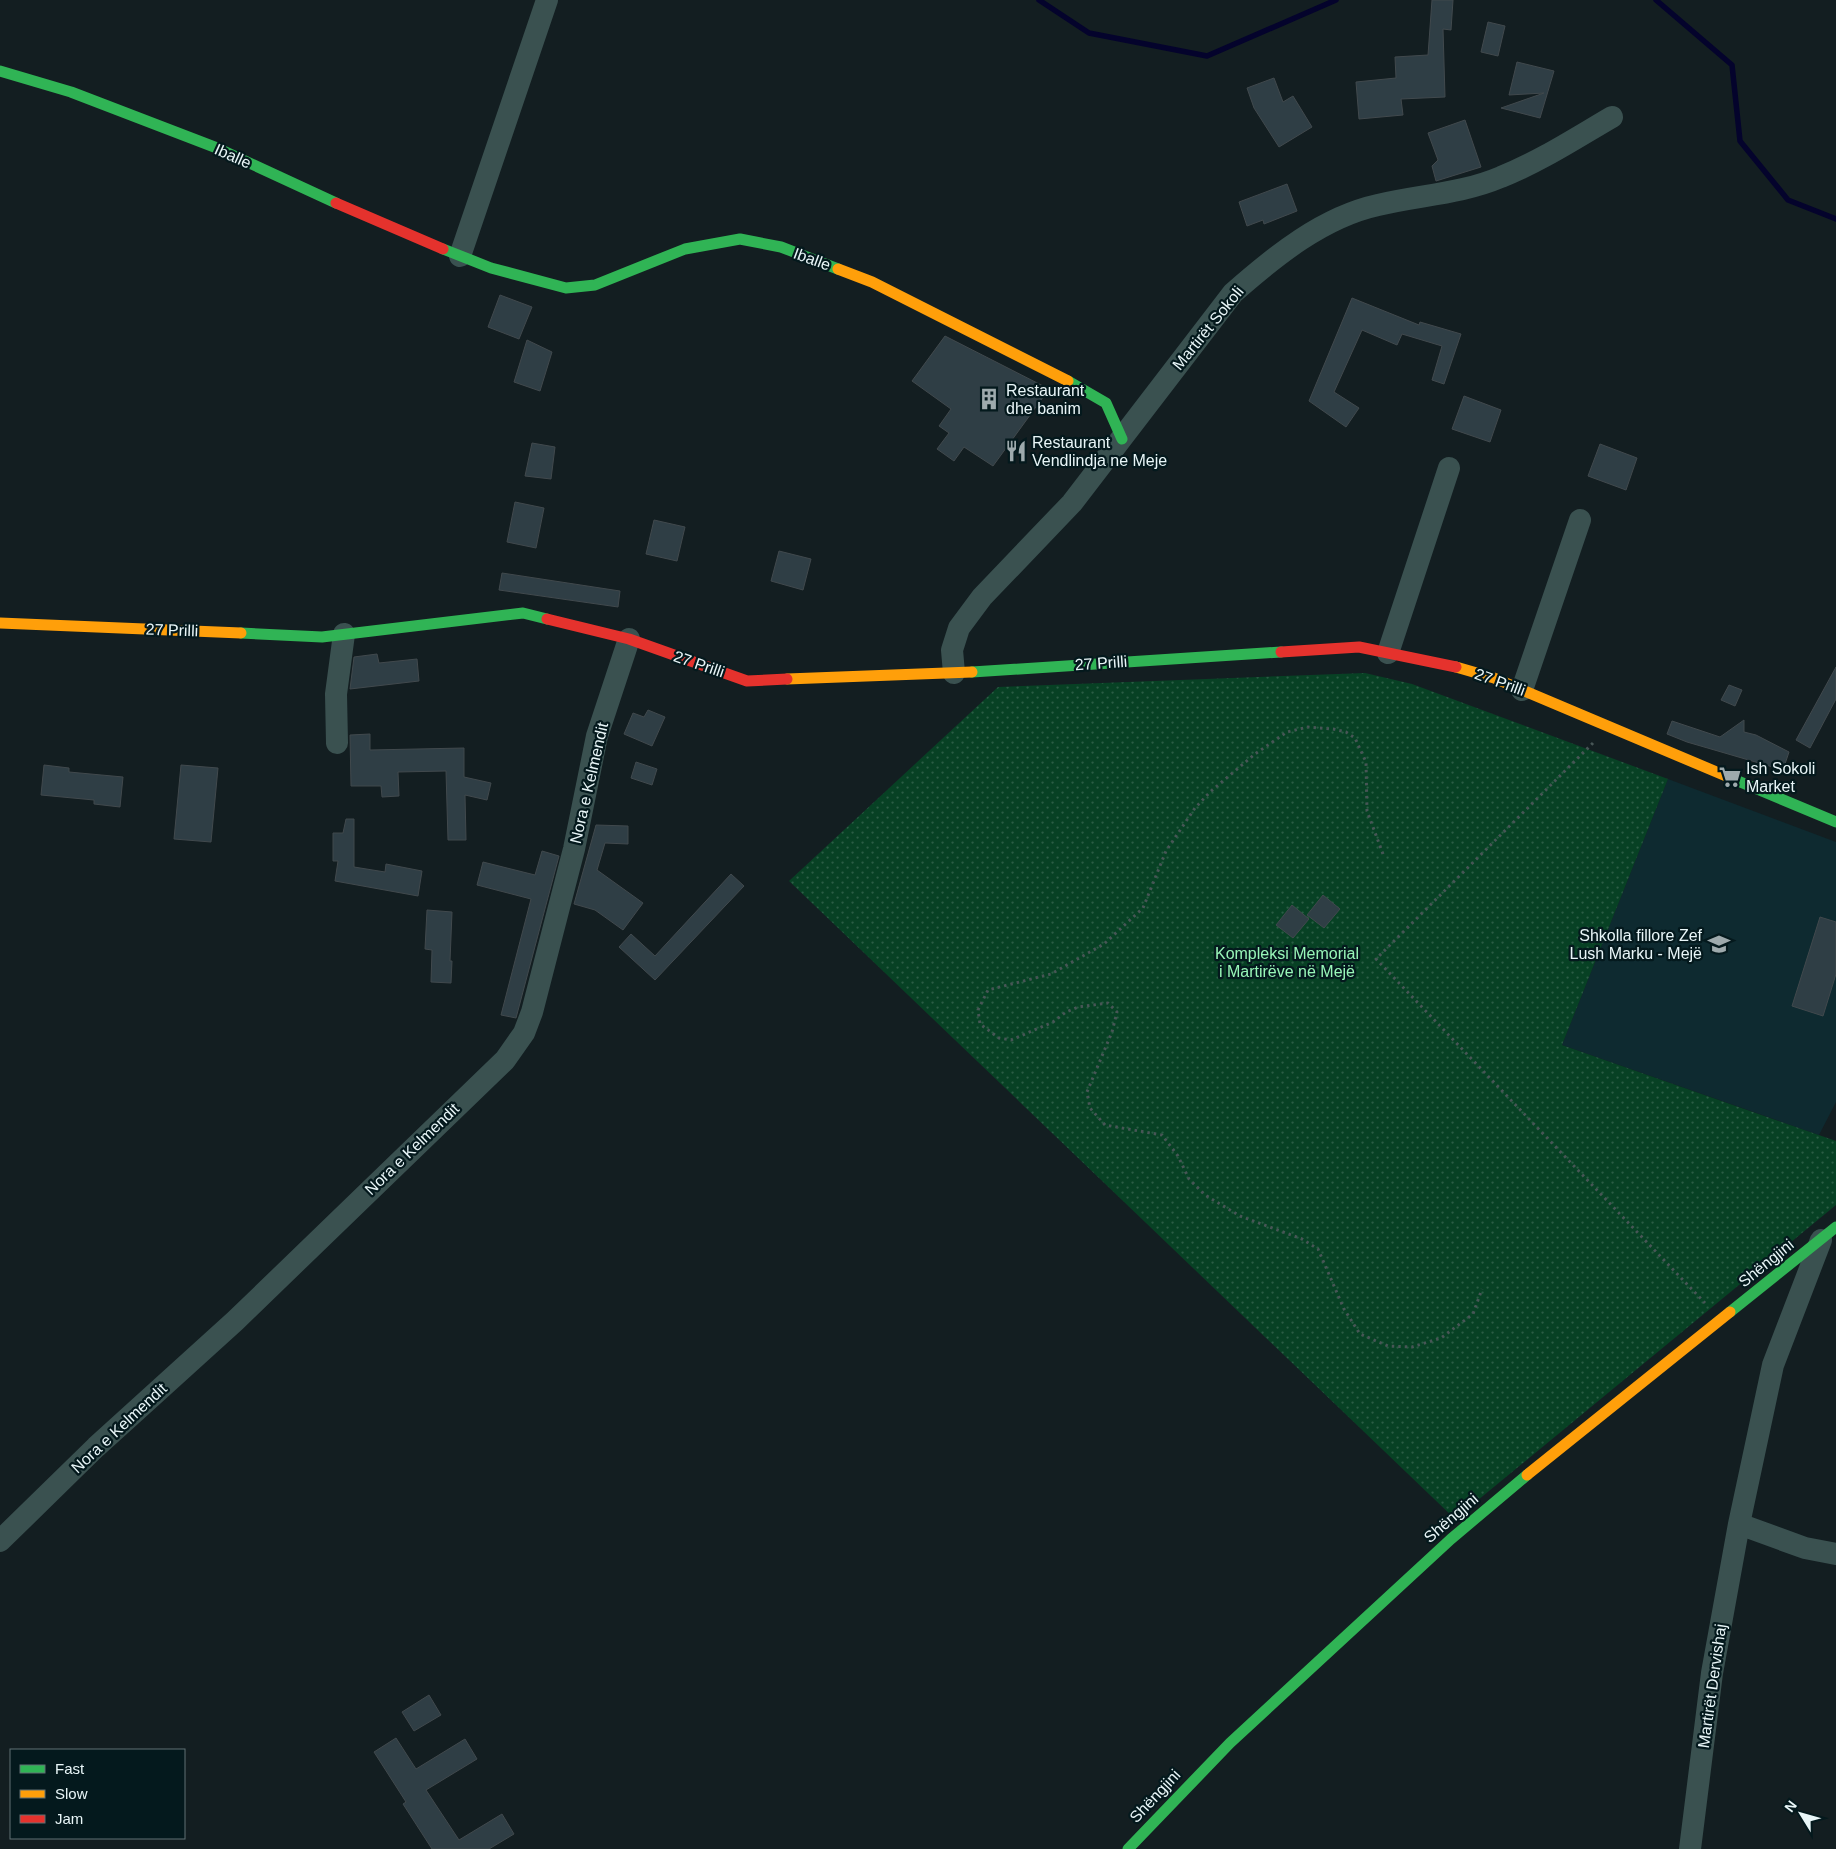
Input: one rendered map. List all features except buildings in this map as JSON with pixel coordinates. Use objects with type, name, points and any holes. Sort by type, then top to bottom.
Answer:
[{"type":"street","points":[[460,256],[547,0]]},
{"type":"street","name":"Iballe","points":[[0,71],[71,92],[217,148],[397,231],[491,268],[539,282],[566,288],[595,285],[685,249],[717,242],[740,240],[780,247],[872,282],[1092,393],[1106,404],[1122,439]]},
{"type":"street","name":"Martirët Sokoli","points":[[954,673],[952,650],[959,628],[982,597],[1072,504],[1233,292],[1264,266],[1324,225],[1377,205],[1451,193],[1501,177],[1612,117]]},
{"type":"street","points":[[1388,653],[1449,468]]},
{"type":"street","points":[[1522,690],[1580,520]]},
{"type":"street","name":"27 Prilli","points":[[0,623],[322,637],[524,613],[629,639],[747,681],[954,673],[1359,647],[1458,667],[1494,678],[1836,822]]},
{"type":"street","points":[[337,743],[336,694],[344,634]]},
{"type":"street","name":"Nora e Kelmendit","points":[[0,1541],[96,1447],[236,1321],[505,1060],[517,1044],[532,1012],[574,849],[597,736],[629,639]]},
{"type":"street","name":"Shëngjini","points":[[1128,1849],[1230,1743],[1451,1539],[1538,1466],[1829,1234]]},
{"type":"street","name":"Martirët Dervishaj","points":[[1690,1849],[1712,1673],[1739,1524],[1773,1365],[1829,1234]]},
{"type":"street","points":[[1739,1524],[1805,1548],[1836,1554]]},
{"type":"path","points":[[1609,726],[1376,959],[1721,1320]]},
{"type":"path","points":[[1382,854],[1368,811],[1366,762],[1355,738],[1346,732],[1333,728],[1308,727],[1287,732],[1255,754],[1210,792],[1195,808],[1166,851],[1143,908],[1104,944],[1050,974],[988,990],[978,1010],[980,1024],[999,1038],[1012,1040],[1053,1022],[1072,1009],[1108,1003],[1117,1012],[1112,1032],[1087,1092],[1090,1108],[1106,1125],[1162,1135],[1178,1156],[1189,1179],[1205,1195],[1240,1216],[1302,1238],[1318,1249],[1344,1309],[1360,1334],[1388,1346],[1412,1347],[1441,1338],[1473,1314],[1482,1290]]},
{"type":"shaded area","name":"Shkolla fillore Zef Lush Marku - Mejë","points":[[1668,779],[1836,842],[1836,1102],[1819,1135],[1562,1045]]},
{"type":"green space","name":"Kompleksi Memorial i Martirëve në Mejë","points":[[1365,673],[1412,684],[1668,779],[1562,1045],[1836,1141],[1836,1205],[1455,1519],[789,881],[998,687]]},
{"type":"waterway","points":[[1039,0],[1089,33],[1207,56],[1336,0]]},
{"type":"waterway","points":[[1656,0],[1732,65],[1740,141],[1788,200],[1836,219]]},
{"type":"traffic: fast","points":[[0,71],[71,92],[217,148],[336,203]]},
{"type":"traffic: fast","points":[[443,249],[491,268],[566,288],[595,285],[685,249],[740,239],[781,247],[838,269]]},
{"type":"traffic: fast","points":[[1068,381],[1106,403],[1122,439]]},
{"type":"traffic: fast","points":[[241,633],[322,637],[523,613],[547,619]]},
{"type":"traffic: fast","points":[[972,672],[1281,652]]},
{"type":"traffic: fast","points":[[1726,776],[1836,822]]},
{"type":"traffic: fast","points":[[1730,1312],[1836,1227]]},
{"type":"traffic: fast","points":[[1128,1849],[1230,1743],[1451,1539],[1527,1475]]},
{"type":"traffic: slow","points":[[838,269],[872,282],[1068,381]]},
{"type":"traffic: slow","points":[[0,623],[241,633]]},
{"type":"traffic: slow","points":[[1456,667],[1494,678],[1726,776]]},
{"type":"traffic: slow","points":[[787,679],[972,672]]},
{"type":"traffic: slow","points":[[1527,1475],[1730,1312]]},
{"type":"traffic: jam","points":[[336,203],[443,249]]},
{"type":"traffic: jam","points":[[547,619],[629,639],[747,681],[787,679]]},
{"type":"traffic: jam","points":[[1281,652],[1359,647],[1456,667]]},
{"type":"place","name":"Restaurant dhe banim","points":[[989,399]]},
{"type":"place","name":"Restaurant Vendlindja ne Meje","points":[[1016,451]]},
{"type":"place","name":"Ish Sokoli Market","points":[[1730,777]]},
{"type":"place","name":"Shkolla fillore Zef Lush Marku - Mejë","points":[[1719,944]]}]
